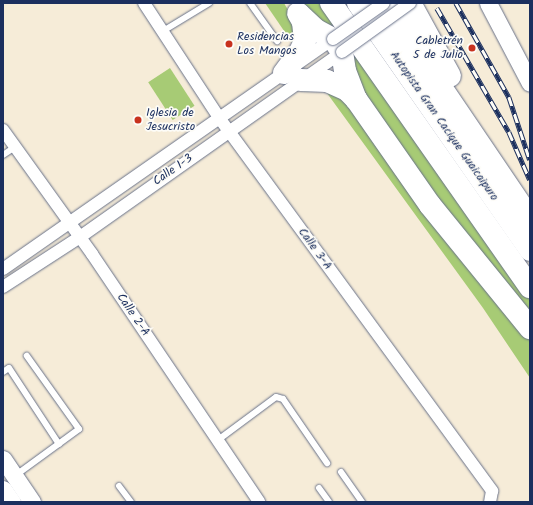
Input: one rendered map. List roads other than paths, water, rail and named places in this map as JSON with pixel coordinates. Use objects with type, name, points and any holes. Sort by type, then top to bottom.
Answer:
[{"type":"highway","points":[[331,3],[530,287]]},
{"type":"highway","name":"Autopista Gran Cacique Guaicaipuro","points":[[358,3],[530,250]]},
{"type":"highway","name":"Autopista Gran Cacique Guaicaipuro","points":[[384,3],[530,219]]},
{"type":"highway","points":[[410,3],[513,193]]},
{"type":"highway","points":[[296,8],[316,30],[337,45],[356,99]]},
{"type":"highway","points":[[296,8],[303,22],[305,41],[292,76],[327,81],[347,90],[356,99],[435,212],[530,328]]},
{"type":"street","name":"Calle 3-A","points":[[144,3],[220,119],[491,496]]},
{"type":"street","points":[[337,45],[384,3]]},
{"type":"street","points":[[337,45],[410,3]]},
{"type":"street","points":[[488,3],[530,83]]},
{"type":"street","name":"Calle 1-3","points":[[3,287],[80,237],[229,131],[292,76],[337,45]]},
{"type":"street","name":"Calle 1-3","points":[[3,269],[220,119],[292,76],[337,45]]},
{"type":"street","name":"Calle 2-A","points":[[3,130],[80,237],[260,502]]},
{"type":"street","points":[[3,459],[32,502]]},
{"type":"street","points":[[3,490],[12,502]]},
{"type":"lane","points":[[163,31],[209,3]]},
{"type":"lane","points":[[250,3],[277,41]]},
{"type":"lane","points":[[3,155],[15,147]]},
{"type":"lane","points":[[15,476],[80,429],[28,356]]},
{"type":"lane","points":[[3,372],[9,368],[59,444]]},
{"type":"lane","points":[[218,440],[276,397],[282,399],[326,463]]},
{"type":"lane","points":[[341,472],[362,502]]},
{"type":"lane","points":[[118,486],[131,502]]},
{"type":"lane","points":[[319,488],[329,502]]},
{"type":"railway","points":[[456,3],[509,97],[530,160]]},
{"type":"railway","points":[[437,8],[509,132],[530,180]]},
{"type":"place","name":"Residencias Los Mangos","points":[[229,44]]},
{"type":"place","name":"Cabletrén 5 de Julio","points":[[472,48]]},
{"type":"place","name":"Iglesia de Jesucristo","points":[[138,120]]}]
